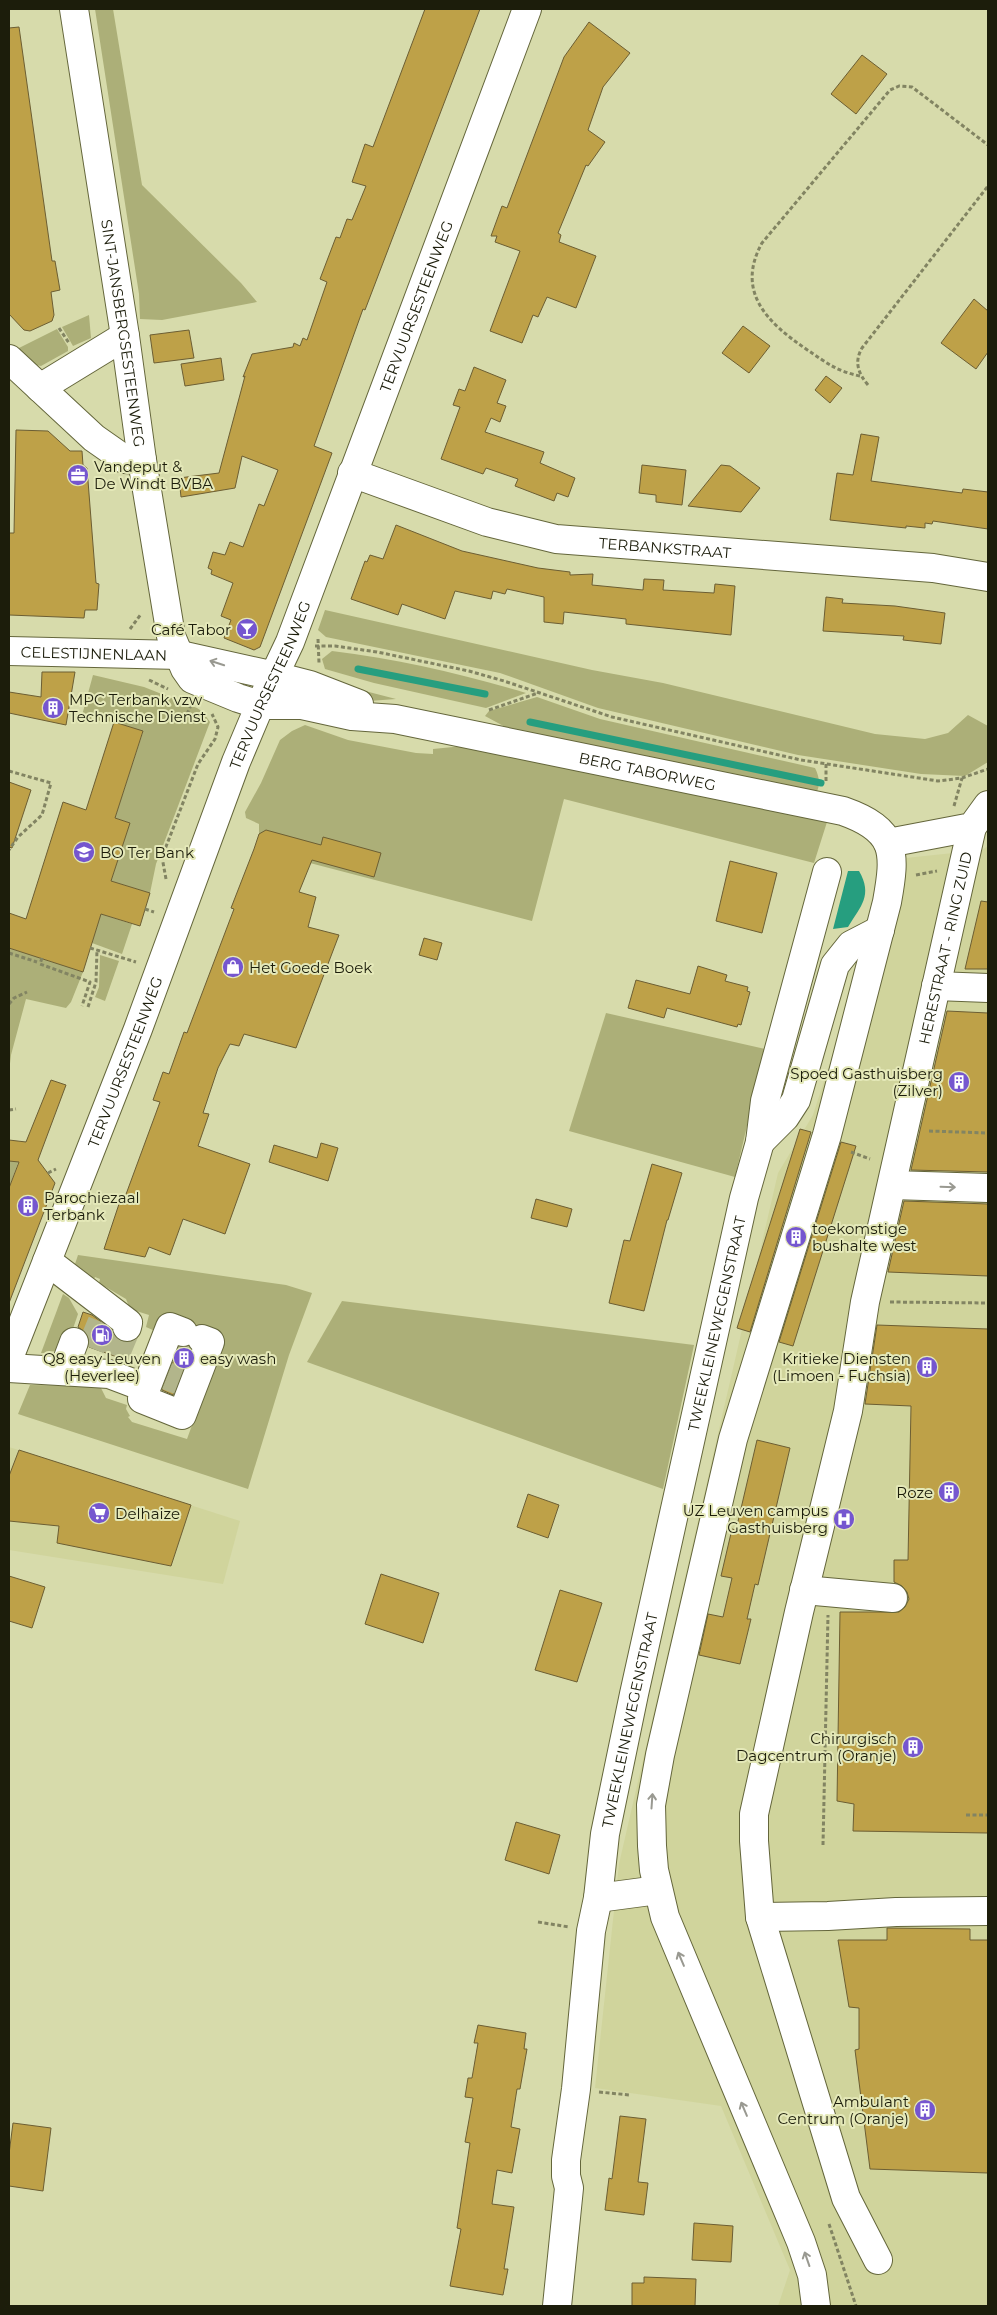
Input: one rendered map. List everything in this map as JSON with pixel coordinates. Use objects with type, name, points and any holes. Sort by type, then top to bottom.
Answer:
[{"type":"street","name":"SINT-JANSBERGSESTEENWEG","points":[[74,9],[125,336],[142,460],[171,636],[185,669],[192,679],[231,696],[260,705]]},
{"type":"street","name":"TERVUURSESTEENWEG","points":[[9,1358],[138,1029],[204,849],[260,705],[275,676],[528,9]]},
{"type":"street","points":[[40,388],[125,336]]},
{"type":"street","points":[[9,359],[83,429],[119,456],[142,460]]},
{"type":"street","name":"TERBANKSTRAAT","points":[[352,473],[487,522],[556,538],[904,566],[988,577]]},
{"type":"street","name":"CELESTIJNENLAAN","points":[[9,651],[180,655]]},
{"type":"street","points":[[180,655],[275,676]]},
{"type":"street","name":"BERG TABORWEG","points":[[275,676],[310,685],[395,719]]},
{"type":"street","name":"BERG TABORWEG","points":[[260,705],[302,705],[352,716],[395,719],[843,811],[872,823],[888,842]]},
{"type":"street","points":[[816,2306],[812,2275],[801,2242],[674,1942],[658,1890],[652,1846],[654,1783],[733,1439],[827,1135],[880,930],[893,864],[888,842],[972,828],[988,805]]},
{"type":"street","name":"HERESTRAAT - RING ZUID","points":[[878,2260],[846,2198],[760,1917],[754,1841],[754,1814],[804,1590],[848,1411],[865,1302],[900,1185],[936,986],[972,828]]},
{"type":"street","name":"TWEEKLEINEWEGENSTRAAT","points":[[557,2306],[569,2188],[566,2176],[566,2160],[605,1834],[634,1694],[744,1198],[760,1142],[765,1101],[827,872]]},
{"type":"street","name":"TWEEKLEINEWEGENSTRAAT","points":[[760,1142],[785,1117],[796,1100],[835,965],[851,946],[880,930]]},
{"type":"street","points":[[936,986],[988,988]]},
{"type":"street","points":[[900,1185],[988,1188]]},
{"type":"street","points":[[47,1261],[106,1314]]},
{"type":"street","points":[[9,1368],[90,1361],[179,1362]]},
{"type":"street","points":[[804,1590],[894,1598]]},
{"type":"street","points":[[598,1898],[658,1890]]},
{"type":"street","points":[[896,1912],[949,1895],[988,1894]]},
{"type":"street","points":[[760,1917],[988,1911]]},
{"type":"path","points":[[860,376],[839,372],[794,341],[764,314],[755,297],[752,279],[754,262],[759,248],[890,90],[896,87],[912,87],[988,145]]},
{"type":"path","points":[[868,385],[860,376],[857,364],[862,348],[988,186]]},
{"type":"path","points":[[59,328],[73,350]]},
{"type":"path","points":[[128,632],[139,618],[142,610]]},
{"type":"path","points":[[317,668],[319,646],[335,646],[377,652],[469,671],[612,716],[801,760],[938,781],[962,778],[988,769]]},
{"type":"path","points":[[489,710],[539,693]]},
{"type":"path","points":[[187,714],[191,704]]},
{"type":"path","points":[[9,771],[51,783],[42,815],[18,837],[9,850]]},
{"type":"path","points":[[954,805],[962,778]]},
{"type":"path","points":[[145,909],[154,912]]},
{"type":"path","points":[[90,948],[136,962]]},
{"type":"path","points":[[88,1007],[96,982],[97,950]]},
{"type":"path","points":[[9,953],[37,962]]},
{"type":"path","points":[[42,958],[40,964],[90,982],[82,1006]]},
{"type":"path","points":[[9,1004],[14,998],[26,992]]},
{"type":"path","points":[[9,1110],[16,1109]]},
{"type":"path","points":[[906,1146],[988,1133]]},
{"type":"path","points":[[852,1152],[870,1159]]},
{"type":"path","points":[[884,1302],[988,1303]]},
{"type":"path","points":[[823,1845],[828,1613]]},
{"type":"path","points":[[966,1815],[988,1815]]},
{"type":"path","points":[[827,2216],[856,2306]]},
{"type":"shaded area","points":[[95,9],[113,9],[142,185],[241,283],[257,302],[162,320],[140,319],[139,294]]},
{"type":"shaded area","points":[[89,315],[91,338],[73,346],[62,327]]},
{"type":"shaded area","points":[[57,329],[68,347],[68,351],[41,366],[36,365],[17,349]]},
{"type":"shaded area","points":[[325,610],[592,670],[663,683],[875,734],[925,739],[948,733],[968,715],[988,726],[988,762],[965,776],[921,774],[798,755],[598,708],[500,673],[326,637],[318,630]]},
{"type":"shaded area","points":[[332,651],[430,668],[526,693],[486,708],[374,683],[325,669],[322,659]]},
{"type":"shaded area","points":[[93,675],[144,687],[197,708],[203,712],[210,722],[156,864],[150,893],[111,881],[130,823],[115,818],[143,732],[114,722],[81,719]]},
{"type":"shaded area","points":[[334,683],[396,699],[369,701]]},
{"type":"shaded area","points":[[537,697],[600,719],[815,768],[818,774],[819,787],[816,793],[513,731],[485,716],[489,711]]},
{"type":"shaded area","points":[[305,725],[348,740],[416,753],[433,754],[433,749],[463,746],[807,816],[827,822],[814,863],[564,799],[532,921],[310,863],[259,834],[259,824],[246,818],[245,812],[261,783],[280,740],[292,731]]},
{"type":"shaded area","name":"UZ Leuven campus Gasthuisberg","points":[[988,846],[988,2306],[778,2306],[790,2270],[721,2106],[595,2088],[619,1864],[778,1173],[813,1115],[896,859],[982,850]]},
{"type":"shaded area","points":[[101,914],[132,924],[122,954],[92,943]]},
{"type":"shaded area","points":[[9,948],[83,972],[71,1002],[66,1008],[26,999],[11,1055],[9,1072]]},
{"type":"shaded area","points":[[100,955],[119,961],[105,1001],[95,997],[99,987]]},
{"type":"shaded area","points":[[606,1013],[765,1049],[735,1177],[569,1131]]},
{"type":"shaded area","points":[[19,1160],[9,1188],[9,1161]]},
{"type":"shaded area","points":[[78,1255],[286,1285],[312,1293],[289,1355],[248,1489],[18,1414],[30,1385],[100,1386],[106,1398],[127,1405],[126,1409],[130,1416],[128,1417],[132,1422],[187,1439],[222,1343],[222,1338],[172,1318],[155,1331],[146,1327],[149,1315],[130,1309],[126,1299],[99,1283],[100,1279],[95,1277],[93,1281],[74,1267]]},
{"type":"shaded area","points":[[63,1294],[69,1298],[78,1314],[67,1346],[49,1353],[41,1353]]},
{"type":"shaded area","points":[[342,1301],[694,1345],[663,1489],[307,1362]]},
{"type":"shaded area","name":"Delhaize","points":[[9,1447],[240,1521],[223,1584],[9,1550]]},
{"type":"water","points":[[848,871],[859,871],[865,887],[864,900],[848,927],[833,929]]},
{"type":"building","points":[[425,9],[480,9],[365,310],[363,309],[314,446],[332,453],[260,647],[254,650],[224,638],[231,620],[221,616],[233,583],[211,574],[212,570],[208,568],[213,552],[225,555],[230,542],[243,547],[259,504],[264,506],[278,470],[242,456],[235,488],[181,497],[179,478],[219,473],[245,376],[243,377],[252,354],[293,347],[294,343],[300,346],[303,338],[307,340],[327,282],[320,279],[336,237],[340,238],[347,219],[352,220],[366,186],[352,182],[365,144],[373,147]]},
{"type":"building","points":[[589,22],[630,53],[603,87],[588,130],[605,142],[588,166],[586,165],[558,233],[561,235],[559,242],[596,256],[576,308],[547,297],[538,317],[533,315],[522,343],[490,331],[520,251],[495,242],[497,236],[491,236],[502,206],[507,208],[564,57]]},
{"type":"building","points":[[19,27],[52,261],[55,261],[60,290],[51,292],[54,315],[52,321],[30,331],[24,330],[9,314],[9,28]]},
{"type":"building","points":[[862,55],[887,74],[856,114],[831,94]]},
{"type":"building","points":[[974,299],[988,311],[988,352],[976,369],[941,343]]},
{"type":"building","points":[[743,326],[770,346],[749,373],[722,353]]},
{"type":"building","points":[[189,330],[194,358],[154,363],[150,335]]},
{"type":"building","points":[[221,358],[224,380],[185,386],[181,364]]},
{"type":"building","points":[[474,367],[506,380],[497,403],[506,406],[500,422],[491,418],[485,432],[544,452],[540,463],[575,478],[568,497],[557,493],[554,501],[515,486],[518,479],[486,468],[483,474],[441,459],[460,407],[453,405],[459,389],[465,391]]},
{"type":"building","points":[[826,376],[842,388],[830,403],[815,390]]},
{"type":"building","points":[[16,430],[48,431],[70,451],[82,451],[83,465],[87,468],[96,583],[99,584],[97,610],[85,610],[84,618],[9,615],[9,533],[14,533]]},
{"type":"building","points":[[861,434],[879,437],[871,481],[962,493],[963,489],[988,492],[988,529],[933,521],[932,524],[925,523],[925,528],[906,526],[906,528],[830,520],[837,473],[853,475]]},
{"type":"building","points":[[642,465],[686,470],[682,505],[656,502],[656,495],[639,493]]},
{"type":"building","points":[[721,465],[730,466],[760,488],[741,512],[688,506]]},
{"type":"building","points":[[396,525],[462,551],[538,568],[570,572],[570,575],[593,574],[592,585],[643,590],[644,579],[664,580],[663,590],[714,593],[715,584],[735,586],[731,635],[626,624],[626,619],[564,612],[563,624],[544,622],[544,597],[507,589],[505,594],[493,591],[491,599],[455,591],[445,619],[402,604],[398,615],[351,599],[365,561],[367,562],[370,555],[383,559]]},
{"type":"building","points":[[826,597],[843,599],[842,603],[895,606],[945,613],[941,644],[903,640],[904,636],[823,631]]},
{"type":"building","name":"MPC Terbank vzw Technische Dienst","points":[[42,672],[75,672],[66,725],[9,713],[9,692],[41,697]]},
{"type":"building","name":"BO Ter Bank","points":[[114,722],[143,731],[115,818],[130,823],[111,881],[150,893],[140,926],[101,914],[83,972],[9,948],[9,913],[26,919],[63,802],[86,810]]},
{"type":"building","points":[[9,782],[31,790],[12,848],[9,847]]},
{"type":"building","points":[[266,830],[321,845],[323,837],[381,853],[374,877],[312,860],[299,892],[316,897],[308,927],[339,935],[296,1048],[244,1034],[239,1046],[230,1044],[218,1068],[203,1113],[209,1114],[198,1146],[250,1164],[225,1234],[183,1219],[170,1255],[149,1247],[145,1257],[104,1249],[119,1204],[125,1197],[160,1102],[153,1100],[163,1072],[169,1074],[184,1032],[187,1033],[234,909],[231,908],[259,834]]},
{"type":"building","points":[[730,861],[777,873],[762,933],[716,921]]},
{"type":"building","points":[[981,901],[988,902],[988,969],[965,969]]},
{"type":"building","points":[[424,938],[442,943],[437,960],[419,955]]},
{"type":"building","points":[[698,966],[727,975],[725,981],[748,987],[747,991],[750,992],[741,1025],[738,1024],[737,1027],[667,1008],[664,1018],[628,1008],[636,980],[690,994]]},
{"type":"building","points":[[947,1011],[988,1013],[988,1172],[911,1170]]},
{"type":"building","points":[[51,1080],[66,1085],[38,1160],[55,1183],[9,1303],[9,1188],[19,1162],[9,1161],[9,1140],[26,1142]]},
{"type":"building","points":[[800,1129],[811,1132],[750,1332],[737,1328]]},
{"type":"building","points":[[841,1142],[856,1146],[793,1346],[779,1342]]},
{"type":"building","points":[[321,1143],[338,1148],[328,1181],[269,1162],[274,1145],[317,1158]]},
{"type":"building","points":[[652,1164],[682,1173],[667,1220],[644,1311],[609,1303],[624,1240],[630,1241]]},
{"type":"building","points":[[536,1199],[572,1209],[567,1227],[531,1218]]},
{"type":"building","points":[[904,1201],[988,1204],[988,1276],[888,1272]]},
{"type":"building","points":[[83,1312],[92,1315],[112,1330],[117,1339],[129,1342],[123,1359],[89,1347],[89,1339],[86,1333],[78,1327]]},
{"type":"building","points":[[877,1325],[988,1329],[988,1833],[853,1831],[854,1804],[837,1801],[840,1612],[899,1612],[905,1607],[909,1599],[907,1592],[902,1586],[894,1582],[894,1560],[908,1560],[911,1406],[865,1404]]},
{"type":"building","points":[[189,1346],[190,1349],[173,1395],[162,1390],[179,1347]]},
{"type":"building","points":[[757,1440],[790,1448],[758,1585],[755,1584],[747,1619],[751,1619],[740,1664],[699,1655],[708,1614],[723,1617],[732,1578],[721,1576],[732,1529],[736,1530]]},
{"type":"building","name":"Delhaize","points":[[19,1450],[191,1505],[171,1566],[57,1543],[59,1526],[9,1521],[9,1476]]},
{"type":"building","points":[[528,1494],[559,1505],[548,1538],[517,1527]]},
{"type":"building","points":[[381,1574],[439,1593],[423,1643],[365,1624]]},
{"type":"building","points":[[9,1576],[45,1587],[32,1628],[9,1621]]},
{"type":"building","points":[[560,1590],[602,1603],[577,1682],[535,1670]]},
{"type":"building","points":[[516,1822],[560,1835],[549,1874],[505,1860]]},
{"type":"building","name":"Ambulant Centrum (Oranje)","points":[[887,1928],[970,1929],[970,1940],[988,1940],[988,2173],[870,2169],[855,2050],[859,2049],[859,2008],[849,2007],[838,1940],[887,1940]]},
{"type":"building","points":[[478,2025],[526,2033],[524,2049],[527,2049],[520,2089],[517,2089],[511,2127],[520,2129],[512,2173],[497,2170],[492,2204],[514,2207],[504,2269],[508,2269],[503,2295],[450,2286],[461,2229],[457,2228],[470,2143],[465,2142],[473,2098],[465,2097],[468,2078],[472,2078],[478,2043],[474,2043]]},
{"type":"building","points":[[620,2116],[646,2119],[638,2182],[648,2183],[644,2215],[605,2210],[609,2178],[612,2179]]},
{"type":"building","points":[[13,2123],[51,2128],[43,2191],[9,2186],[9,2154]]},
{"type":"building","points":[[694,2223],[733,2226],[731,2262],[692,2260]]},
{"type":"building","points":[[644,2277],[696,2279],[695,2306],[632,2306],[632,2283],[644,2283]]},
{"type":"waterway","points":[[358,669],[485,694]]},
{"type":"waterway","points":[[530,722],[821,783]]},
{"type":"tunnel","points":[[91,1348],[103,1319]]},
{"type":"tunnel","points":[[115,1356],[127,1327]]},
{"type":"tunnel","points":[[178,1346],[196,1355]]},
{"type":"tunnel","points":[[167,1376],[185,1383]]},
{"type":"place","name":"Vandeput & De Windt BVBA","points":[[78,475]]},
{"type":"place","name":"Café Tabor","points":[[247,629]]},
{"type":"place","name":"MPC Terbank vzw Technische Dienst","points":[[53,708]]},
{"type":"place","name":"BO Ter Bank","points":[[84,852]]},
{"type":"place","name":"Het Goede Boek","points":[[233,967]]},
{"type":"place","name":"Spoed Gasthuisberg (Zilver)","points":[[959,1082]]},
{"type":"place","name":"Parochiezaal Terbank","points":[[28,1206]]},
{"type":"place","name":"toekomstige bushalte west","points":[[796,1237]]},
{"type":"place","name":"Q8 easy Leuven (Heverlee)","points":[[102,1335]]},
{"type":"place","name":"easy wash","points":[[184,1358]]},
{"type":"place","name":"Kritieke Diensten (Limoen - Fuchsia)","points":[[927,1367]]},
{"type":"place","name":"Roze","points":[[949,1492]]},
{"type":"place","name":"Delhaize","points":[[99,1513]]},
{"type":"place","name":"UZ Leuven campus Gasthuisberg","points":[[844,1519]]},
{"type":"place","name":"Chirurgisch Dagcentrum (Oranje)","points":[[913,1747]]},
{"type":"place","name":"Ambulant Centrum (Oranje)","points":[[925,2110]]}]
